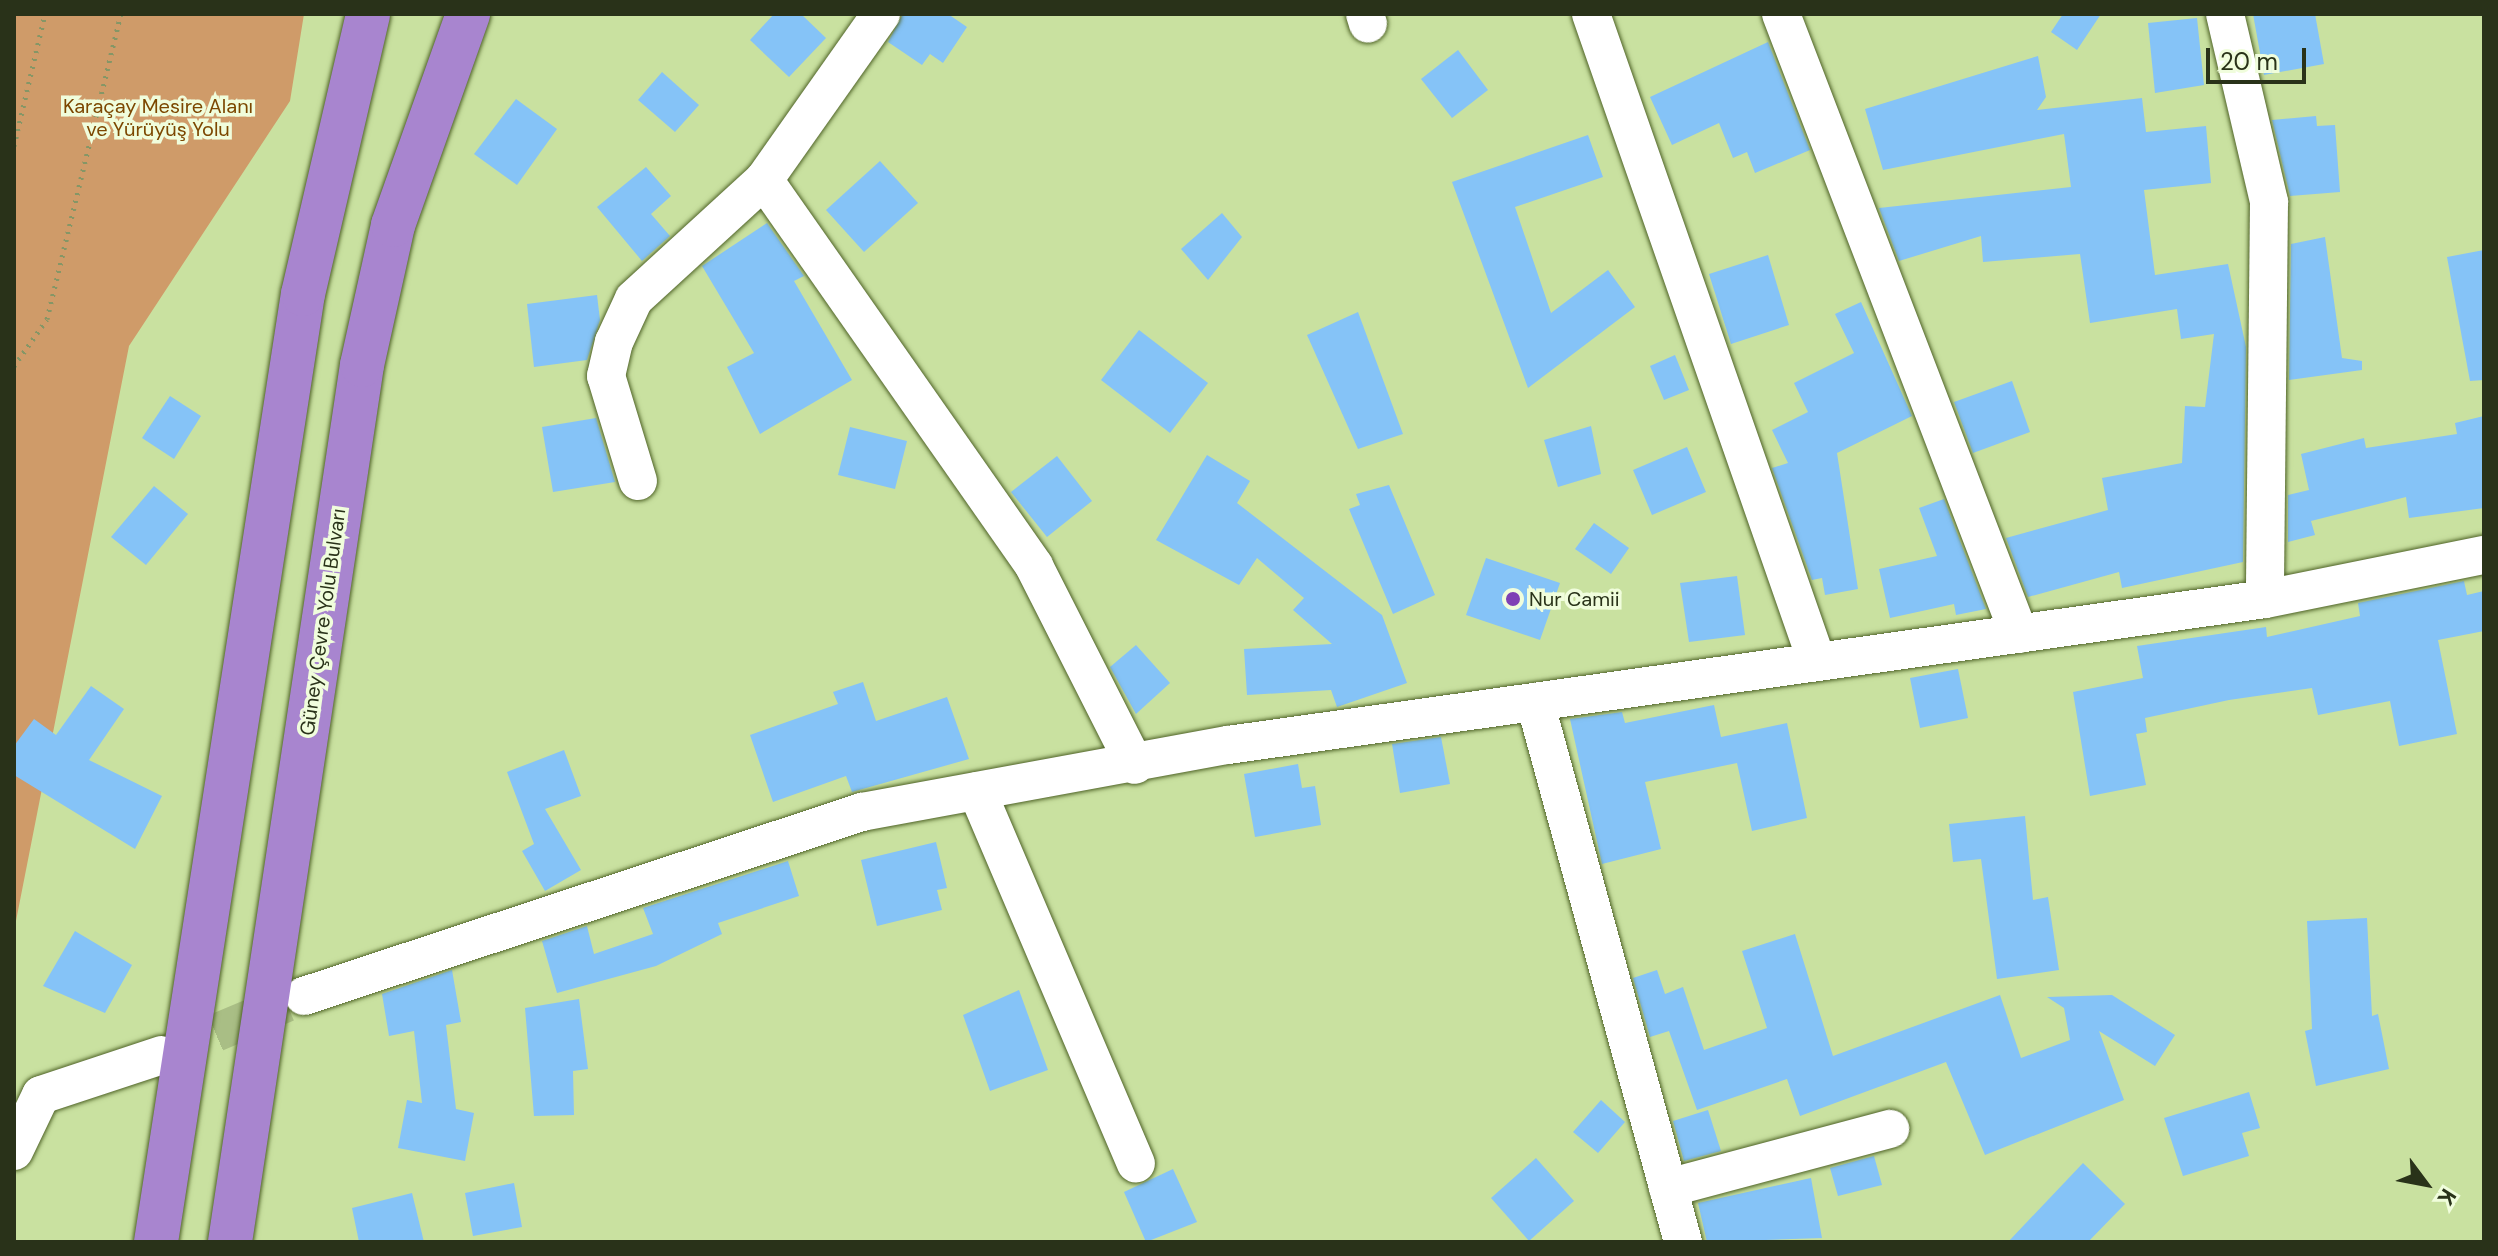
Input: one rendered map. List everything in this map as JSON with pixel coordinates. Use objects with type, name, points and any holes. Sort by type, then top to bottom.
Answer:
[{"type":"highway","points":[[156,1242],[303,294],[368,14]]},
{"type":"highway","name":"Güney Çevre Yolu Bulvarı","points":[[230,1242],[362,365],[393,225],[468,14]]},
{"type":"street","points":[[638,481],[606,376],[614,342],[634,299],[764,180],[881,14]]},
{"type":"street","points":[[1591,14],[1817,662]]},
{"type":"street","points":[[1781,14],[2019,634]]},
{"type":"street","points":[[2225,14],[2269,202],[2265,599]]},
{"type":"street","points":[[764,180],[1034,566],[1135,765]]},
{"type":"street","points":[[304,996],[848,816],[977,791],[1535,702],[2265,599],[2484,555]]},
{"type":"street","points":[[1535,702],[1683,1242]]},
{"type":"street","points":[[977,791],[1136,1163]]},
{"type":"street","points":[[14,1151],[41,1095],[162,1055]]},
{"type":"street","points":[[1668,1188],[1890,1129]]},
{"type":"path","points":[[14,146],[45,14]]},
{"type":"path","points":[[14,366],[47,319],[121,14]]},
{"type":"green space","name":"Karaçay Mesire Alanı ve Yürüyüş Yolu","points":[[14,14],[304,14],[290,101],[129,346],[14,931]]},
{"type":"building","points":[[774,14],[801,14],[826,38],[789,77],[750,40]]},
{"type":"building","points":[[903,14],[948,14],[967,27],[943,63],[930,54],[922,65],[888,42]]},
{"type":"building","points":[[2063,14],[2101,14],[2077,50],[2051,32]]},
{"type":"building","points":[[2253,14],[2315,14],[2324,64],[2264,75]]},
{"type":"building","points":[[2197,18],[2204,85],[2155,93],[2148,23]]},
{"type":"building","points":[[1768,42],[1810,150],[1755,173],[1747,152],[1733,158],[1719,123],[1672,145],[1650,97]]},
{"type":"building","points":[[1458,50],[1488,90],[1452,118],[1421,79]]},
{"type":"building","points":[[2038,56],[2046,97],[2037,110],[2142,98],[2146,132],[2206,126],[2211,183],[2144,190],[2155,275],[2228,264],[2246,347],[2243,562],[2122,588],[2119,572],[2028,597],[2006,538],[2108,510],[2102,478],[2182,463],[2185,406],[2205,407],[2214,334],[2181,339],[2177,309],[2090,323],[2080,254],[1983,262],[1981,236],[1899,261],[1879,208],[2071,187],[2064,134],[1883,170],[1865,109]]},
{"type":"building","points":[[662,72],[699,105],[675,132],[638,100]]},
{"type":"building","points":[[516,99],[557,129],[517,185],[474,154]]},
{"type":"building","points":[[2316,116],[2317,126],[2335,125],[2340,192],[2290,196],[2272,120]]},
{"type":"building","points":[[1588,135],[1603,177],[1515,207],[1551,313],[1608,270],[1635,307],[1528,388],[1452,182]]},
{"type":"building","points":[[880,161],[918,203],[864,252],[826,210]]},
{"type":"building","points":[[646,167],[671,196],[651,214],[670,236],[642,261],[597,207]]},
{"type":"building","points":[[1222,213],[1242,237],[1208,280],[1181,249]]},
{"type":"building","points":[[767,223],[804,276],[794,281],[852,380],[760,434],[727,367],[754,353],[702,266]]},
{"type":"building","points":[[2325,237],[2342,358],[2362,361],[2362,370],[2289,380],[2291,244]]},
{"type":"building","points":[[2484,250],[2484,380],[2470,381],[2447,257]]},
{"type":"building","points":[[1768,255],[1789,325],[1731,344],[1709,274]]},
{"type":"building","points":[[597,295],[600,320],[587,360],[534,367],[527,304]]},
{"type":"building","points":[[1861,302],[1912,416],[1837,453],[1858,589],[1825,595],[1822,578],[1812,580],[1772,468],[1788,463],[1772,430],[1808,412],[1794,383],[1854,353],[1835,314]]},
{"type":"building","points":[[1358,312],[1403,434],[1358,449],[1307,335]]},
{"type":"building","points":[[1139,330],[1208,383],[1170,433],[1101,380]]},
{"type":"building","points":[[1675,355],[1689,390],[1664,400],[1650,366]]},
{"type":"building","points":[[2012,381],[2030,432],[1973,453],[1954,402]]},
{"type":"building","points":[[170,396],[201,416],[174,459],[142,438]]},
{"type":"building","points":[[2484,416],[2484,508],[2409,518],[2406,497],[2311,521],[2315,535],[2288,542],[2288,495],[2309,490],[2301,454],[2364,438],[2366,448],[2457,434],[2455,423]]},
{"type":"building","points":[[596,418],[615,482],[553,492],[542,427]]},
{"type":"building","points":[[1591,426],[1601,474],[1558,487],[1544,440]]},
{"type":"building","points":[[850,427],[907,441],[895,489],[838,475]]},
{"type":"building","points":[[1687,447],[1706,492],[1652,515],[1633,470]]},
{"type":"building","points":[[1207,455],[1250,481],[1237,503],[1382,615],[1407,683],[1337,707],[1331,690],[1247,695],[1244,649],[1332,644],[1293,610],[1304,598],[1257,558],[1239,585],[1156,540]]},
{"type":"building","points":[[1057,456],[1092,501],[1047,537],[1011,492]]},
{"type":"building","points":[[1389,485],[1435,595],[1393,614],[1349,509],[1360,505],[1356,494]]},
{"type":"building","points":[[154,486],[188,514],[146,565],[111,537]]},
{"type":"building","points":[[1944,499],[1986,609],[1956,615],[1954,604],[1890,618],[1879,569],[1937,556],[1919,508]]},
{"type":"building","points":[[1594,523],[1629,548],[1611,574],[1575,549]]},
{"type":"building","name":"Nur Camii","points":[[1486,558],[1560,583],[1540,640],[1466,615]]},
{"type":"building","points":[[1737,576],[1745,635],[1689,642],[1680,583]]},
{"type":"building","points":[[2464,581],[2467,595],[2484,591],[2484,631],[2438,640],[2457,734],[2399,746],[2390,701],[2318,715],[2312,688],[2229,700],[2145,718],[2147,732],[2136,734],[2146,785],[2090,796],[2073,692],[2143,678],[2137,646],[2266,627],[2267,637],[2360,616],[2358,603]]},
{"type":"building","points":[[1136,645],[1170,683],[1136,714],[1110,667]]},
{"type":"building","points":[[1958,669],[1968,718],[1920,728],[1910,678]]},
{"type":"building","points":[[863,682],[876,721],[947,697],[969,759],[852,792],[846,776],[773,802],[750,735],[838,704],[833,692]]},
{"type":"building","points":[[91,686],[124,709],[89,760],[162,796],[135,849],[14,775],[14,746],[34,719],[56,735]]},
{"type":"building","points":[[1714,705],[1721,737],[1787,723],[1807,818],[1752,831],[1737,763],[1645,782],[1661,849],[1602,864],[1570,719],[1622,712],[1625,723]]},
{"type":"building","points":[[1441,737],[1450,784],[1400,793],[1392,744]]},
{"type":"building","points":[[564,750],[581,796],[545,809],[581,870],[545,891],[522,851],[534,844],[507,772]]},
{"type":"building","points":[[1298,764],[1302,788],[1315,786],[1321,825],[1255,837],[1244,774]]},
{"type":"building","points":[[2025,816],[2033,900],[2048,897],[2059,970],[1997,979],[1981,859],[1953,862],[1949,824]]},
{"type":"building","points":[[936,842],[947,888],[937,890],[942,910],[877,926],[861,860]]},
{"type":"building","points":[[788,861],[799,896],[718,923],[722,934],[656,966],[557,993],[542,941],[587,926],[594,954],[653,934],[643,908]]},
{"type":"building","points":[[2367,918],[2372,1016],[2378,1014],[2389,1069],[2316,1086],[2305,1031],[2312,1029],[2307,921]]},
{"type":"building","points":[[75,931],[132,965],[105,1013],[43,986]]},
{"type":"building","points":[[1795,934],[1833,1056],[2000,995],[2021,1058],[2070,1040],[2064,1008],[2047,997],[2112,995],[2175,1035],[2155,1066],[2099,1031],[2124,1100],[1985,1155],[1946,1062],[1800,1116],[1787,1079],[1697,1110],[1669,1031],[1650,1037],[1633,978],[1657,970],[1665,994],[1683,987],[1704,1050],[1767,1028],[1742,951]]},
{"type":"building","points":[[452,970],[461,1022],[446,1025],[456,1109],[474,1113],[465,1161],[398,1148],[407,1100],[422,1103],[414,1031],[389,1036],[382,994]]},
{"type":"building","points":[[1019,990],[1048,1070],[990,1091],[963,1015]]},
{"type":"building","points":[[579,999],[588,1069],[573,1071],[574,1115],[534,1116],[525,1008]]},
{"type":"building","points":[[2249,1092],[2260,1128],[2242,1133],[2249,1156],[2183,1176],[2164,1118]]},
{"type":"building","points":[[1601,1100],[1625,1122],[1598,1153],[1573,1132]]},
{"type":"building","points":[[1708,1110],[1721,1151],[1684,1161],[1673,1121]]},
{"type":"building","points":[[1874,1156],[1882,1185],[1838,1196],[1830,1168]]},
{"type":"building","points":[[1536,1158],[1574,1201],[1529,1241],[1491,1198]]},
{"type":"building","points":[[2083,1163],[2125,1204],[2088,1242],[2008,1242]]},
{"type":"building","points":[[1173,1169],[1197,1222],[1146,1242],[1124,1192]]},
{"type":"building","points":[[1811,1178],[1822,1238],[1707,1242],[1698,1203]]},
{"type":"building","points":[[514,1183],[522,1227],[473,1236],[465,1193]]},
{"type":"building","points":[[412,1193],[424,1242],[359,1242],[352,1208]]},
{"type":"tunnel","points":[[163,1055],[287,1003]]},
{"type":"place","name":"Nur Camii","points":[[1513,599]]}]
